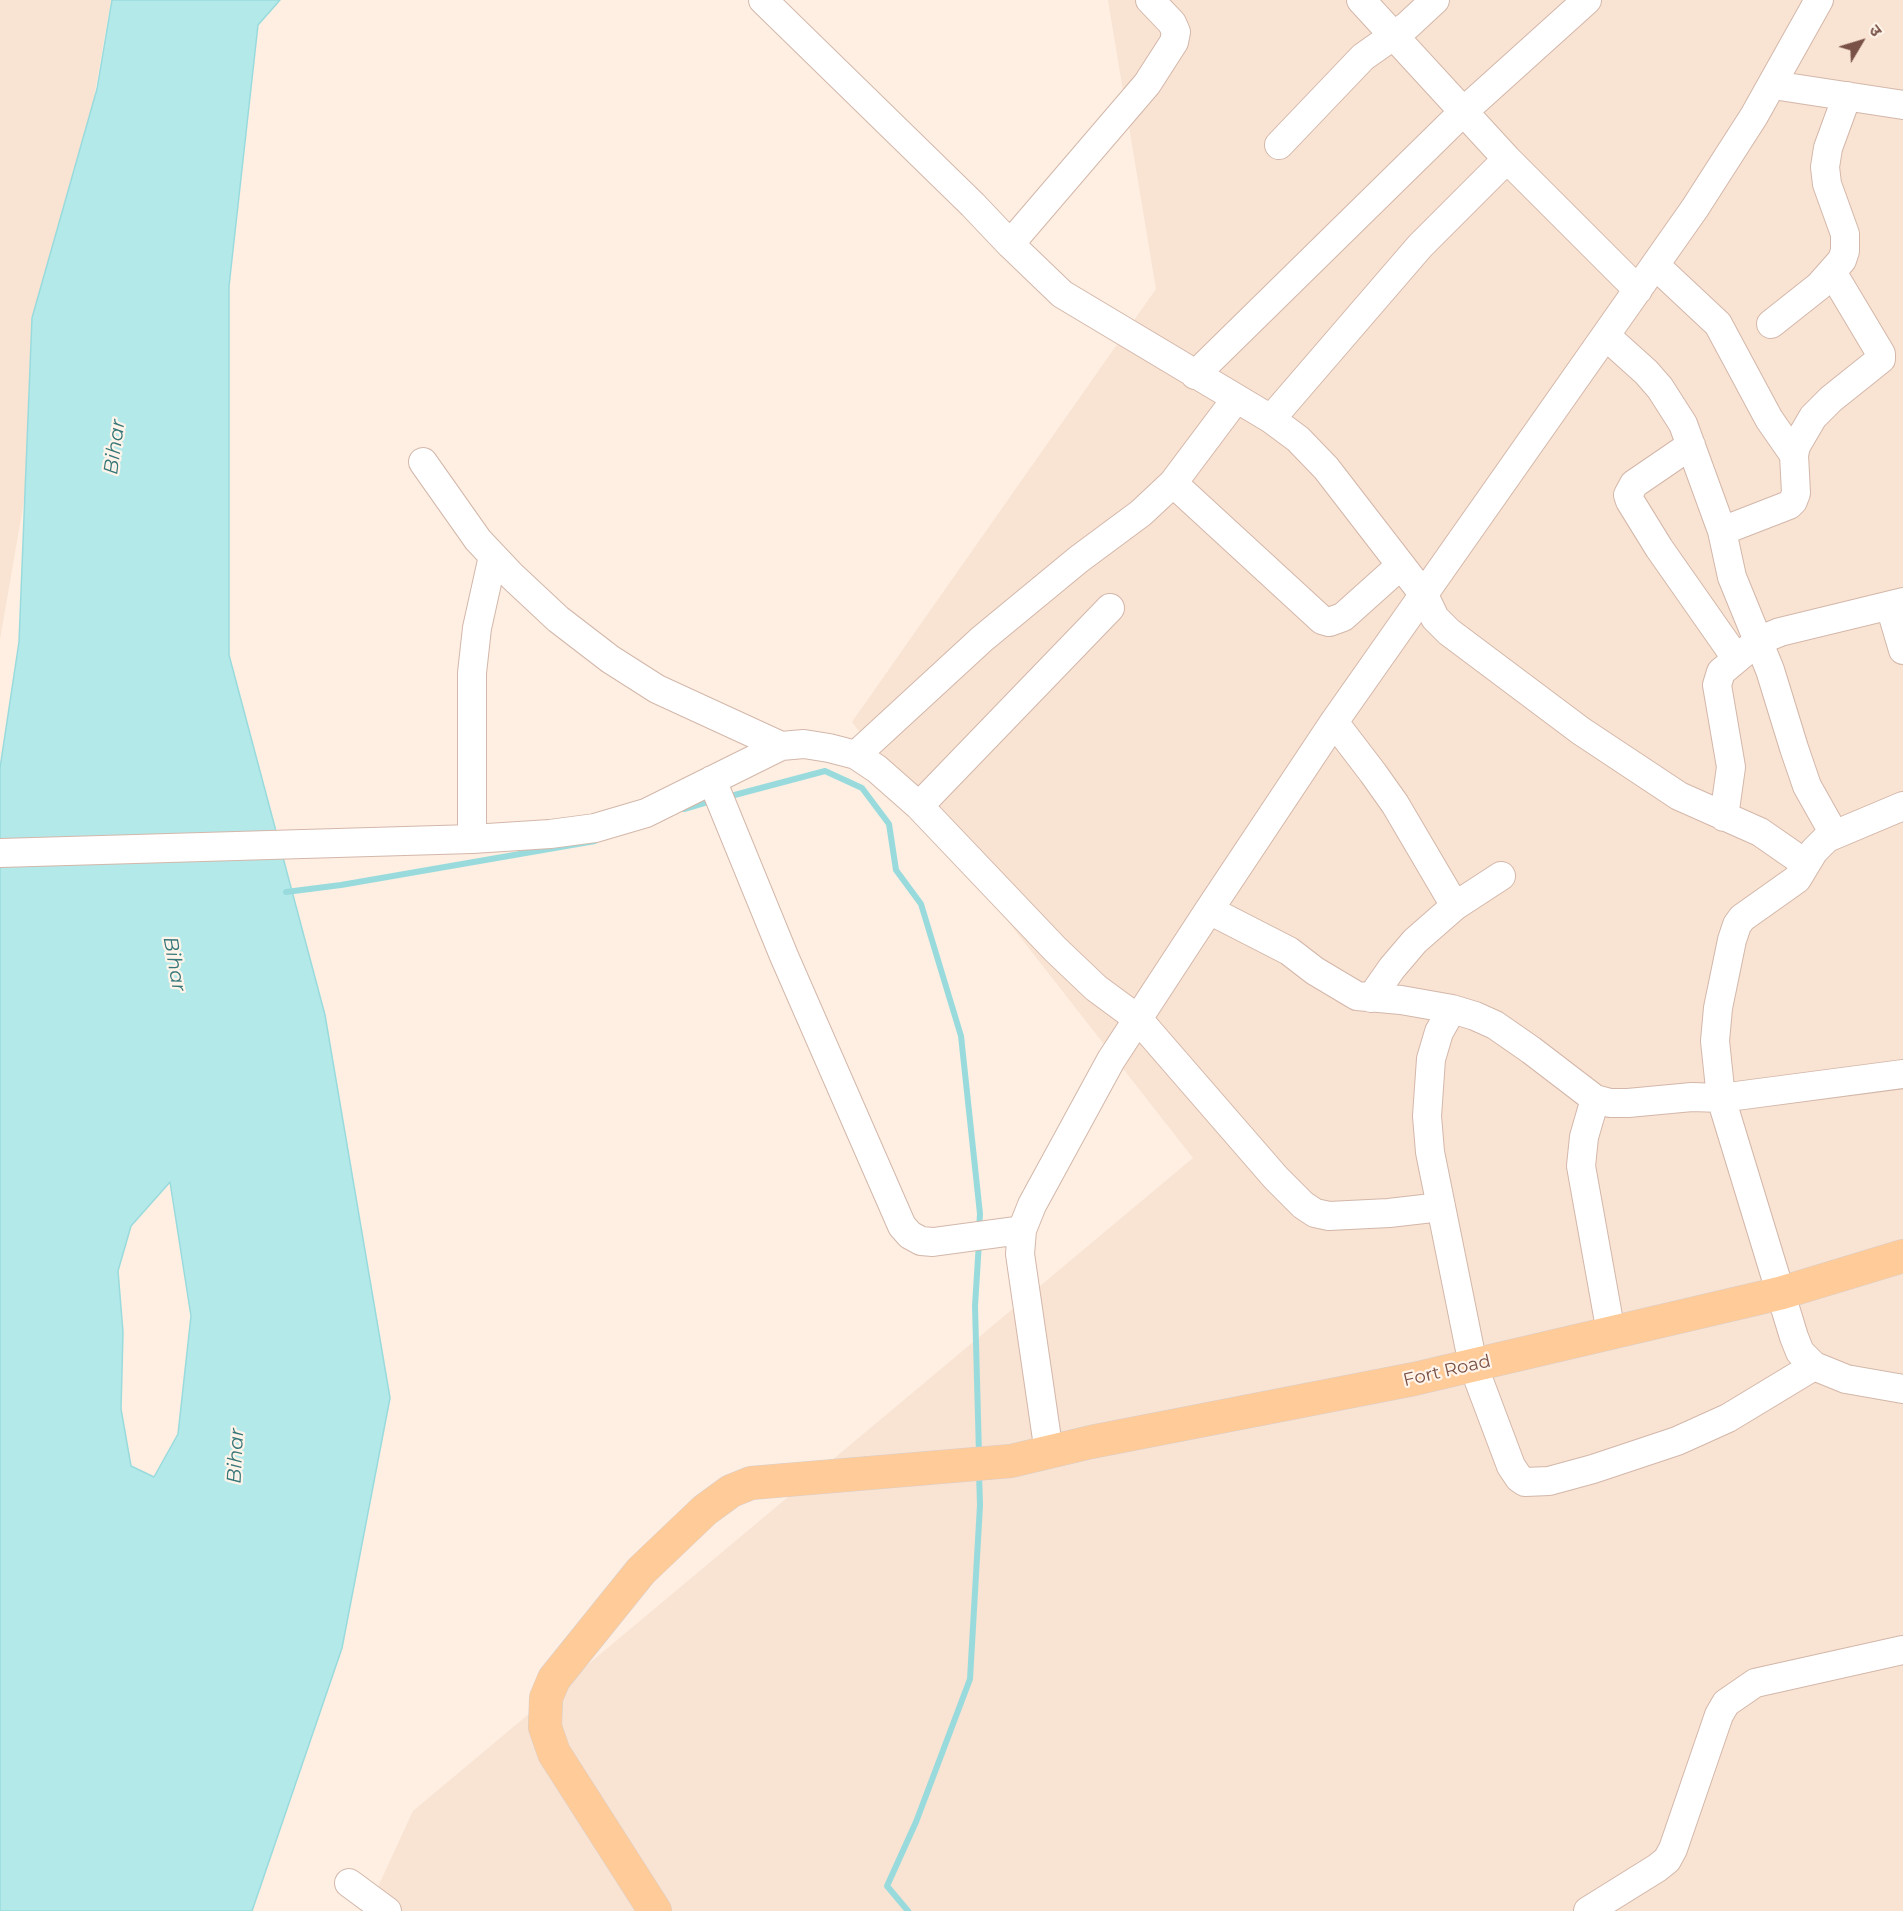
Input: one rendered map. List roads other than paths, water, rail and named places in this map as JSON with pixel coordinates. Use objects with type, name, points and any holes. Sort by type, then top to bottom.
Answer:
[{"type":"main road","name":"Fort Road","points":[[655,1911],[554,1753],[546,1727],[546,1698],[554,1678],[641,1571],[705,1510],[731,1491],[751,1483],[977,1465],[1049,1453],[1101,1440],[1414,1379],[1781,1293],[1903,1256]]},
{"type":"street","points":[[763,0],[1062,294],[1271,419],[1298,439],[1326,468],[1424,595],[1441,626],[1581,731],[1678,796],[1760,832],[1806,864]]},
{"type":"street","points":[[1010,244],[1147,84],[1174,42],[1176,32],[1172,23],[1150,0]]},
{"type":"street","points":[[1361,0],[1507,159],[1638,290]]},
{"type":"street","points":[[1279,145],[1363,57],[1395,36],[1435,0]]},
{"type":"street","points":[[1195,375],[1464,111],[1587,0]]},
{"type":"street","points":[[1049,1453],[1020,1254],[1022,1230],[1032,1205],[1111,1060],[1138,1018],[1334,722],[1695,208],[1773,85],[1819,0]]},
{"type":"street","points":[[1773,85],[1903,105]]},
{"type":"street","points":[[1771,324],[1808,296],[1842,260],[1846,242],[1827,184],[1825,167],[1828,148],[1847,96]]},
{"type":"street","points":[[1271,419],[1420,246],[1507,159]]},
{"type":"street","points":[[1655,266],[1718,324],[1769,419],[1794,455]]},
{"type":"street","points":[[1722,531],[1789,505],[1793,501],[1796,493],[1794,455],[1796,446],[1813,417],[1831,399],[1881,359],[1881,354],[1832,272]]},
{"type":"street","points":[[1606,336],[1646,372],[1660,388],[1683,424],[1722,531],[1732,577],[1770,670],[1794,748],[1808,786],[1834,834]]},
{"type":"street","points":[[856,755],[982,639],[1079,559],[1141,513],[1173,483],[1236,399]]},
{"type":"street","points":[[1691,445],[1634,484],[1628,495],[1659,548],[1736,658]]},
{"type":"street","points":[[423,462],[478,540],[558,619],[610,659],[657,689],[781,746]]},
{"type":"street","points":[[1173,483],[1322,620],[1329,622],[1343,617],[1401,565]]},
{"type":"street","points":[[472,839],[472,673],[477,628],[493,556]]},
{"type":"street","points":[[1724,817],[1731,767],[1717,685],[1721,672],[1736,658],[1758,641],[1794,628],[1897,604],[1903,650]]},
{"type":"street","points":[[919,806],[1110,608]]},
{"type":"street","points":[[1334,722],[1395,804],[1455,906]]},
{"type":"street","points":[[0,853],[330,844],[550,834],[595,828],[646,813],[781,746],[804,744],[856,755],[877,769],[919,806],[1054,949],[1096,988],[1138,1018],[1302,1205],[1315,1214],[1329,1216],[1389,1213],[1441,1207]]},
{"type":"street","points":[[712,780],[784,956],[902,1226],[909,1235],[921,1241],[933,1242],[1022,1230]]},
{"type":"street","points":[[1903,806],[1834,834],[1820,844],[1797,879],[1742,918],[1732,940],[1716,1023],[1715,1041],[1721,1098],[1800,1352],[1814,1366],[1846,1379],[1903,1389]]},
{"type":"street","points":[[1371,998],[1415,941],[1455,906],[1501,876]]},
{"type":"street","points":[[1209,910],[1289,951],[1315,971],[1357,996],[1401,1000],[1452,1009],[1495,1025],[1595,1099],[1610,1103],[1692,1097],[1721,1098],[1903,1074]]},
{"type":"street","points":[[1452,1009],[1439,1032],[1431,1059],[1427,1116],[1430,1152],[1473,1365],[1511,1466],[1519,1478],[1525,1482],[1549,1481],[1677,1441],[1728,1418],[1814,1366]]},
{"type":"street","points":[[1595,1099],[1584,1137],[1581,1166],[1611,1333]]},
{"type":"street","points":[[1594,1909],[1667,1860],[1673,1849],[1719,1715],[1726,1702],[1755,1683],[1903,1650]]},
{"type":"street","points":[[349,1883],[387,1911]]},
{"type":"water","name":"Bihar","points":[[112,0],[280,0],[258,25],[229,286],[229,655],[325,1015],[390,1398],[342,1648],[252,1911],[0,1911],[0,768],[19,642],[32,318],[97,89]],"holes":[[[170,1182],[191,1316],[178,1434],[154,1477],[131,1466],[121,1409],[123,1332],[118,1271],[131,1226]]]},
{"type":"waterway","points":[[727,797],[825,771],[862,788],[889,824],[896,870],[921,904],[961,1036],[980,1214],[979,1229]]},
{"type":"waterway","points":[[684,809],[711,801]]},
{"type":"waterway","points":[[286,892],[341,885],[595,841]]},
{"type":"waterway","points":[[979,1242],[975,1306],[979,1454]]},
{"type":"waterway","points":[[908,1911],[887,1886],[916,1822],[970,1679],[980,1505],[979,1473]]}]
